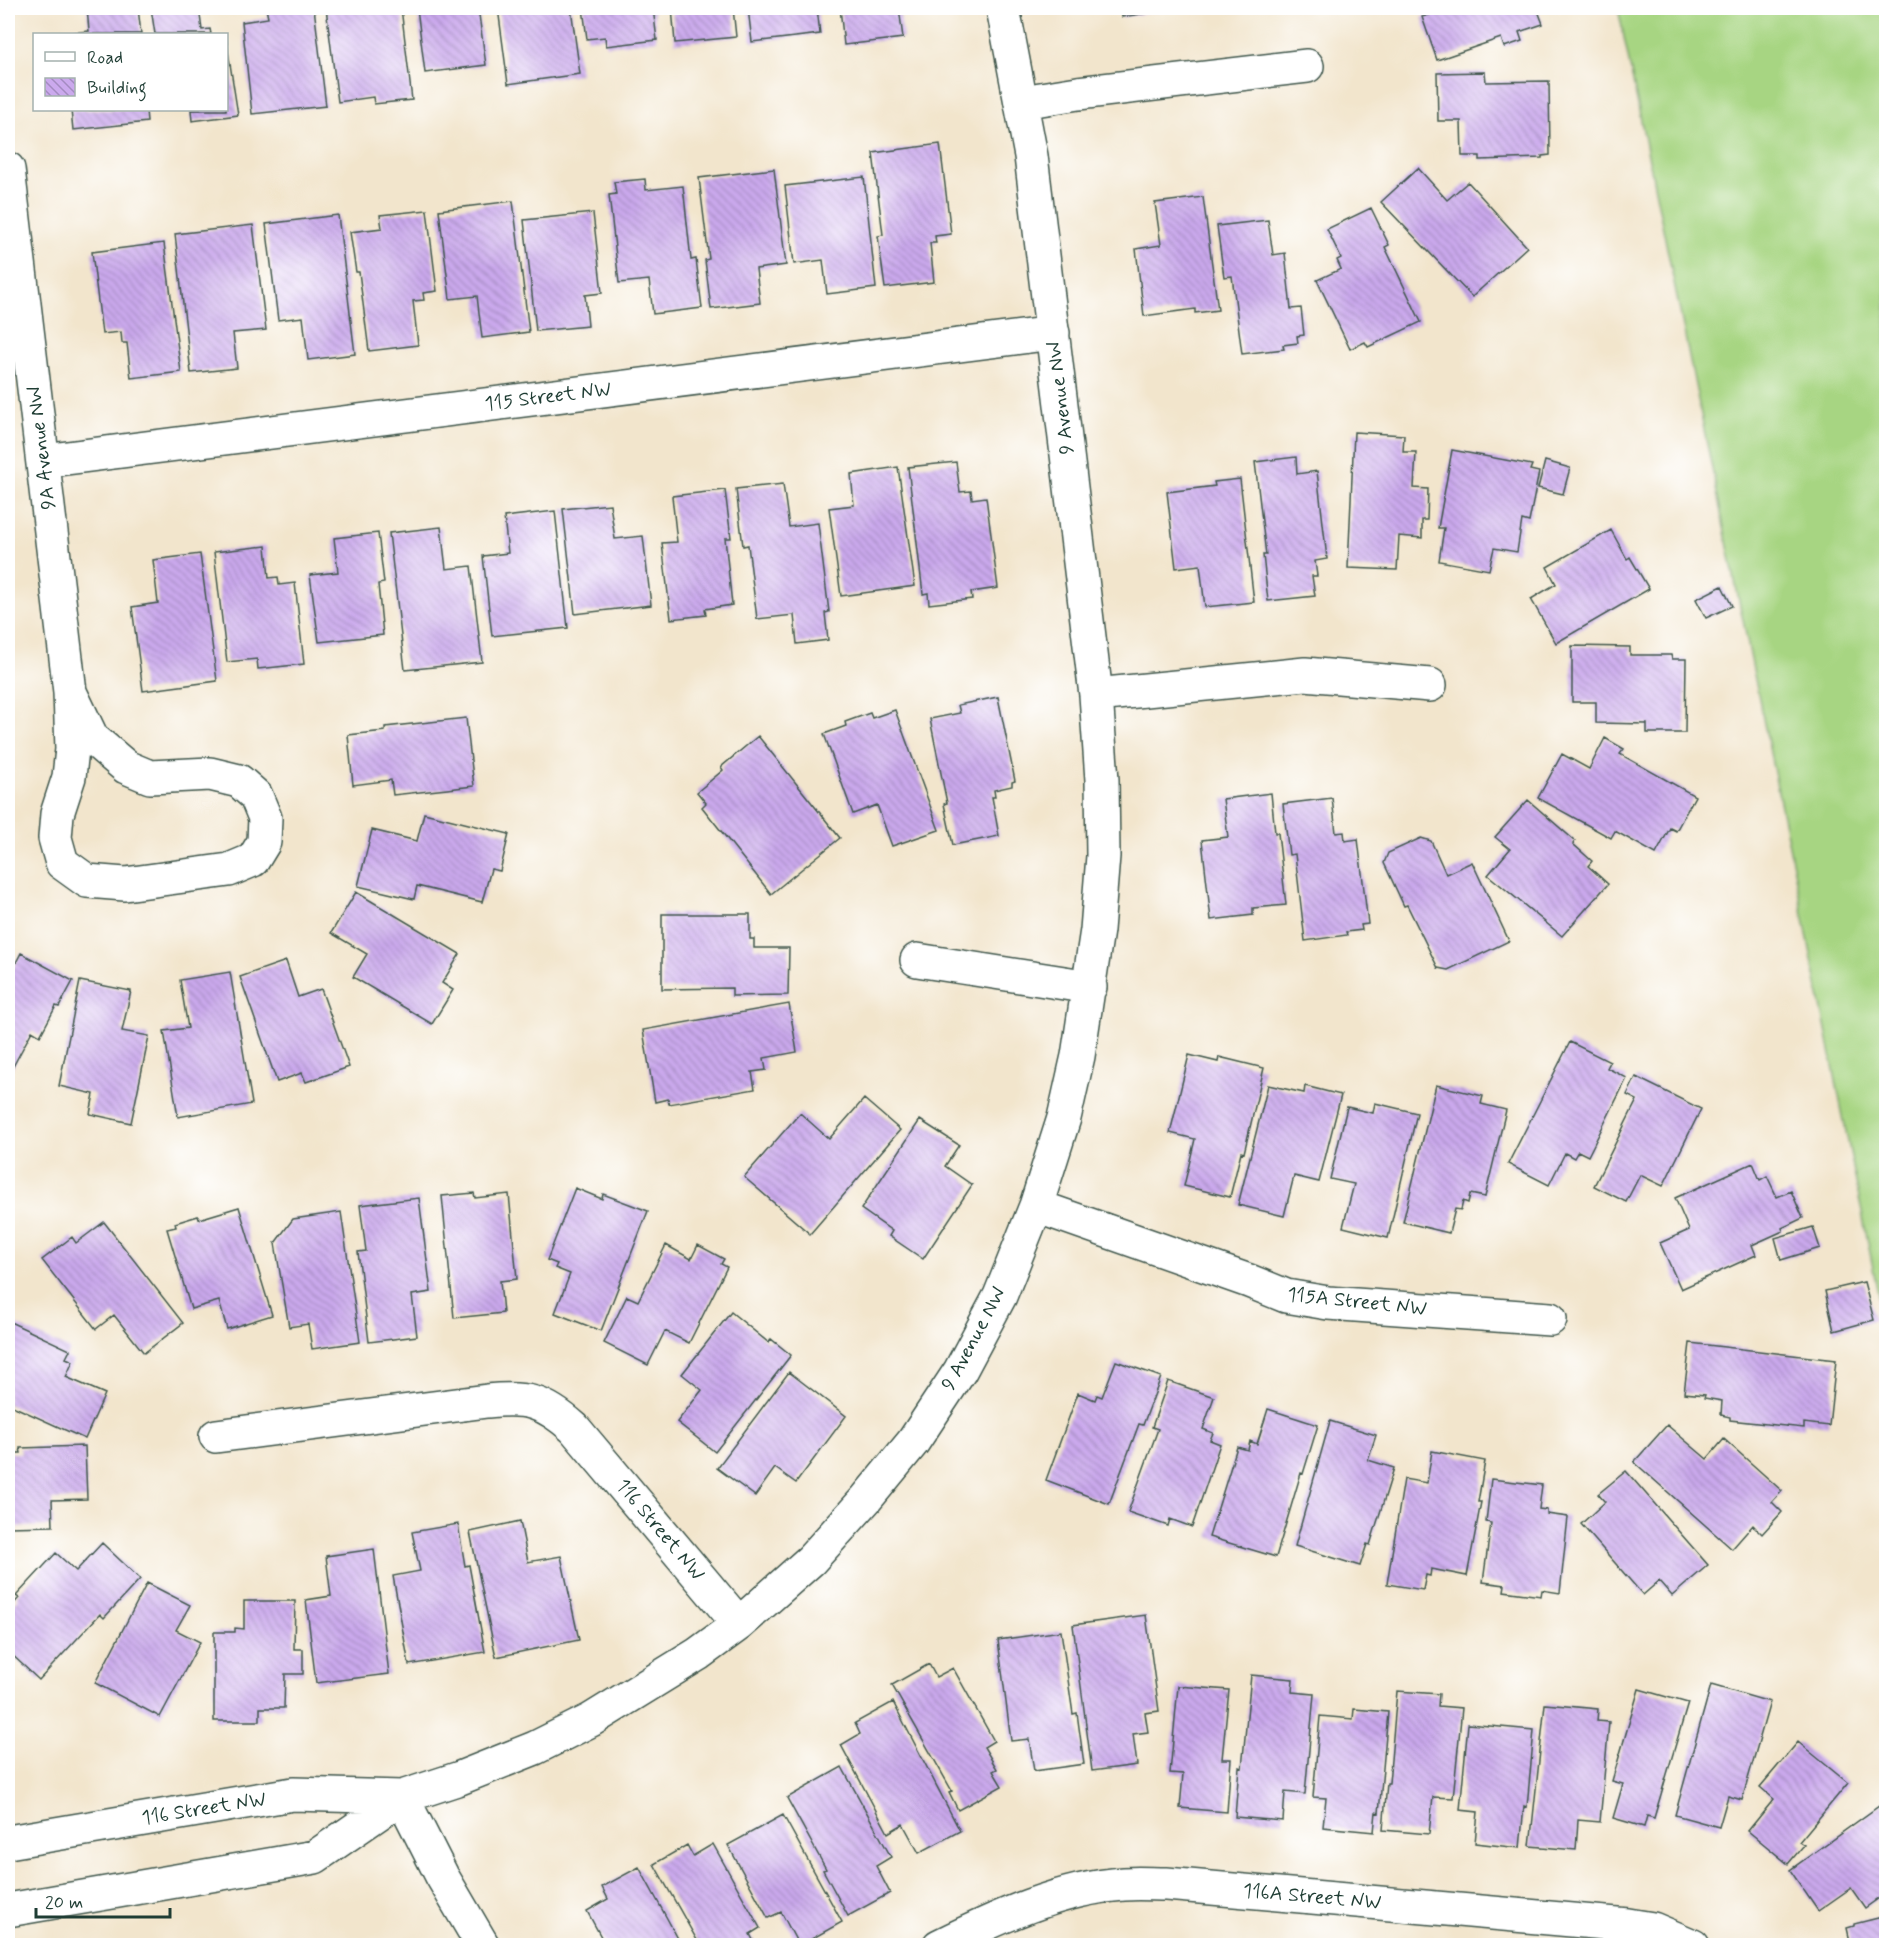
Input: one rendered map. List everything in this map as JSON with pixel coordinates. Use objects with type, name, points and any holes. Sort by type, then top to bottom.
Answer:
[{"type":"street","name":"9 Avenue NW","points":[[739,1624],[811,1560],[866,1499],[913,1442],[960,1371],[1000,1296],[1036,1206],[1064,1118],[1090,987],[1103,856],[1102,780],[1096,695],[1031,156],[1003,8]]},
{"type":"street","points":[[1022,102],[1078,93],[1307,66]]},
{"type":"street","name":"9A Avenue NW","points":[[8,169],[70,692],[72,748],[69,777],[57,814],[55,838],[62,863],[87,881],[124,884],[230,870],[253,860],[264,842],[265,818],[256,796],[239,781],[210,774],[150,777],[126,767],[92,738],[70,692]]},
{"type":"street","name":"115 Street NW","points":[[43,461],[1053,333]]},
{"type":"street","points":[[1096,695],[1305,674],[1430,685]]},
{"type":"street","points":[[917,960],[1090,987]]},
{"type":"street","name":"115A Street NW","points":[[1036,1206],[1286,1296],[1328,1303],[1550,1319]]},
{"type":"street","name":"116 Street NW","points":[[8,1910],[315,1857],[402,1797],[460,1778],[535,1748],[591,1720],[698,1654],[739,1624],[574,1428],[557,1412],[537,1403],[520,1399],[487,1401],[216,1436]]},
{"type":"street","name":"116 Street NW","points":[[8,1842],[293,1794],[402,1797]]},
{"type":"street","points":[[402,1797],[442,1876],[483,1946]]},
{"type":"street","name":"116A Street NW","points":[[939,1946],[1017,1910],[1066,1894],[1122,1884],[1166,1884],[1628,1925],[1653,1929],[1692,1945]]},
{"type":"green space","points":[[1618,8],[1886,8],[1886,1334],[1805,924]]},
{"type":"building","points":[[87,8],[138,8],[141,33],[69,33],[89,31]]},
{"type":"building","points":[[151,8],[199,8],[202,30],[210,29],[211,33],[155,33]]},
{"type":"building","points":[[266,8],[314,8],[326,106],[252,114],[242,22],[268,18]]},
{"type":"building","points":[[326,8],[401,8],[412,100],[374,104],[373,97],[338,102]]},
{"type":"building","points":[[417,8],[478,8],[486,65],[425,73]]},
{"type":"building","points":[[498,8],[571,8],[580,74],[508,84]]},
{"type":"building","points":[[583,8],[653,8],[657,40],[606,46],[605,37],[587,39]]},
{"type":"building","points":[[672,8],[733,8],[736,37],[675,43]]},
{"type":"building","points":[[748,8],[817,8],[820,34],[752,42]]},
{"type":"building","points":[[840,8],[899,8],[903,38],[844,45]]},
{"type":"building","points":[[1120,8],[1174,8],[1174,9],[1122,17]]},
{"type":"building","points":[[1451,8],[1537,8],[1543,24],[1519,32],[1522,41],[1504,47],[1501,38],[1437,60],[1422,17]]},
{"type":"building","points":[[228,51],[238,115],[192,121],[191,111],[228,111]]},
{"type":"building","points":[[1485,72],[1486,82],[1549,81],[1550,155],[1542,156],[1542,158],[1480,160],[1480,156],[1462,156],[1461,121],[1438,121],[1437,73]]},
{"type":"building","points":[[71,111],[146,111],[147,122],[73,130]]},
{"type":"building","points":[[940,144],[951,234],[935,236],[936,243],[930,243],[934,282],[885,288],[878,236],[883,235],[873,153]]},
{"type":"building","points":[[1418,168],[1447,200],[1468,182],[1527,247],[1472,297],[1381,202]]},
{"type":"building","points":[[774,169],[786,265],[756,269],[760,303],[711,309],[705,260],[709,259],[699,178]]},
{"type":"building","points":[[864,177],[876,288],[827,294],[823,260],[794,264],[785,186]]},
{"type":"building","points":[[645,179],[646,190],[683,186],[691,260],[696,259],[702,308],[653,314],[649,280],[619,283],[609,195],[616,194],[614,182]]},
{"type":"building","points":[[1203,197],[1218,310],[1195,313],[1195,309],[1144,316],[1136,249],[1161,245],[1155,203]]},
{"type":"building","points":[[513,201],[529,332],[482,338],[477,296],[450,299],[439,210]]},
{"type":"building","points":[[1371,208],[1389,245],[1385,247],[1421,322],[1368,347],[1365,342],[1350,349],[1317,280],[1341,269],[1337,260],[1341,258],[1327,229]]},
{"type":"building","points":[[427,210],[437,291],[423,293],[424,300],[413,301],[418,345],[369,351],[359,272],[356,272],[350,232],[382,228],[380,215]]},
{"type":"building","points":[[593,213],[602,293],[585,295],[588,326],[536,331],[524,220]]},
{"type":"building","points":[[338,215],[355,354],[308,360],[303,317],[278,320],[266,224]]},
{"type":"building","points":[[1268,220],[1273,255],[1285,253],[1291,309],[1301,308],[1304,335],[1297,336],[1298,343],[1283,345],[1284,349],[1242,354],[1232,276],[1224,277],[1217,226]]},
{"type":"building","points":[[253,225],[266,330],[233,333],[237,368],[191,373],[175,234]]},
{"type":"building","points":[[164,243],[181,372],[131,378],[127,343],[122,343],[121,332],[102,334],[92,252]]},
{"type":"building","points":[[1354,432],[1404,435],[1403,452],[1416,452],[1414,488],[1428,489],[1427,520],[1422,520],[1422,538],[1399,536],[1397,570],[1348,568]]},
{"type":"building","points":[[1452,450],[1532,465],[1530,470],[1539,472],[1529,522],[1522,520],[1517,552],[1494,548],[1489,570],[1439,561],[1444,528],[1438,528]]},
{"type":"building","points":[[1296,457],[1297,474],[1317,471],[1327,559],[1315,561],[1317,576],[1312,576],[1315,596],[1268,601],[1263,555],[1266,555],[1255,462]]},
{"type":"building","points":[[1545,461],[1570,468],[1563,494],[1538,488]]},
{"type":"building","points":[[956,462],[960,492],[971,491],[972,499],[986,497],[998,588],[971,592],[972,599],[929,604],[928,593],[923,594],[908,467]]},
{"type":"building","points":[[898,467],[915,586],[841,596],[829,508],[854,505],[851,474]]},
{"type":"building","points":[[1240,479],[1254,602],[1205,607],[1200,565],[1176,568],[1167,492],[1215,486],[1214,482]]},
{"type":"building","points":[[783,484],[789,527],[818,523],[829,612],[825,613],[828,640],[797,644],[794,615],[757,619],[748,545],[743,546],[736,489]]},
{"type":"building","points":[[725,490],[731,538],[725,538],[732,605],[705,609],[706,615],[671,619],[662,543],[677,542],[672,496]]},
{"type":"building","points":[[610,504],[615,539],[643,536],[651,605],[575,614],[563,509]]},
{"type":"building","points":[[555,511],[568,628],[492,636],[483,556],[508,553],[504,517]]},
{"type":"building","points":[[441,527],[446,569],[471,566],[482,662],[405,670],[389,533]]},
{"type":"building","points":[[1611,530],[1627,559],[1630,557],[1649,589],[1556,643],[1531,599],[1556,584],[1547,567]]},
{"type":"building","points":[[378,533],[384,583],[378,584],[383,635],[319,642],[310,575],[338,572],[334,538]]},
{"type":"building","points":[[266,546],[269,578],[278,577],[279,585],[295,583],[304,664],[258,669],[257,659],[227,662],[214,552]]},
{"type":"building","points":[[200,554],[217,681],[143,691],[132,607],[158,603],[153,560]]},
{"type":"building","points":[[1722,586],[1732,606],[1706,618],[1696,599]]},
{"type":"building","points":[[1572,646],[1630,647],[1630,655],[1671,655],[1672,659],[1686,659],[1685,733],[1647,733],[1647,724],[1596,723],[1596,702],[1572,702]]},
{"type":"building","points":[[998,697],[1015,781],[1012,782],[1012,786],[994,790],[995,797],[992,797],[999,836],[953,845],[930,719],[960,713],[958,705]]},
{"type":"building","points":[[895,710],[939,830],[892,846],[877,805],[853,814],[824,734],[846,726],[845,722],[870,713],[872,718]]},
{"type":"building","points":[[466,718],[474,786],[393,795],[391,780],[353,785],[348,735],[385,731],[385,727]]},
{"type":"building","points":[[758,736],[840,838],[771,894],[702,807],[706,803],[697,792],[723,770],[721,767]]},
{"type":"building","points":[[1605,738],[1624,749],[1620,754],[1695,796],[1676,831],[1670,828],[1656,854],[1615,831],[1611,838],[1538,798],[1562,754],[1589,769]]},
{"type":"building","points":[[1271,793],[1286,905],[1253,908],[1253,915],[1211,920],[1202,840],[1228,837],[1223,799]]},
{"type":"building","points":[[1332,798],[1336,833],[1344,832],[1345,841],[1358,839],[1368,924],[1361,925],[1362,930],[1346,932],[1347,935],[1305,941],[1295,854],[1289,855],[1283,804]]},
{"type":"building","points":[[1528,800],[1575,841],[1573,844],[1592,861],[1588,866],[1608,884],[1562,936],[1488,875],[1510,849],[1495,837]]},
{"type":"building","points":[[424,813],[509,834],[500,871],[491,869],[482,902],[417,886],[414,899],[358,886],[372,830],[417,841]]},
{"type":"building","points":[[1421,838],[1431,841],[1446,874],[1472,862],[1509,941],[1448,970],[1438,968],[1407,905],[1404,906],[1384,863],[1388,853]]},
{"type":"building","points":[[356,892],[460,954],[442,983],[453,990],[432,1024],[353,977],[367,954],[331,933]]},
{"type":"building","points":[[662,914],[750,914],[750,939],[754,939],[754,948],[789,948],[788,995],[732,996],[732,988],[662,989]]},
{"type":"building","points":[[21,953],[73,981],[40,1036],[32,1031],[8,1076],[8,978]]},
{"type":"building","points":[[286,961],[298,997],[321,989],[349,1067],[306,1082],[302,1073],[277,1082],[240,977]]},
{"type":"building","points":[[230,972],[252,1104],[178,1117],[164,1031],[188,1028],[180,980]]},
{"type":"building","points":[[80,981],[131,991],[122,1031],[149,1036],[131,1123],[90,1114],[94,1094],[59,1086]]},
{"type":"building","points":[[789,1004],[797,1052],[764,1058],[766,1070],[752,1072],[755,1089],[669,1104],[668,1099],[655,1102],[643,1030]]},
{"type":"building","points":[[1570,1042],[1610,1062],[1607,1068],[1627,1078],[1588,1156],[1578,1151],[1574,1158],[1565,1153],[1549,1185],[1508,1164]]},
{"type":"building","points":[[1189,1055],[1218,1062],[1219,1057],[1264,1068],[1244,1153],[1241,1152],[1230,1197],[1184,1186],[1195,1139],[1170,1133]]},
{"type":"building","points":[[1636,1077],[1701,1109],[1663,1186],[1640,1175],[1626,1202],[1594,1186],[1637,1100],[1627,1095]]},
{"type":"building","points":[[1268,1085],[1304,1093],[1305,1086],[1341,1095],[1319,1182],[1294,1176],[1284,1216],[1238,1205]]},
{"type":"building","points":[[1436,1085],[1483,1096],[1481,1104],[1506,1110],[1485,1197],[1470,1194],[1468,1203],[1463,1201],[1461,1210],[1455,1209],[1449,1233],[1403,1222]]},
{"type":"building","points":[[864,1099],[900,1130],[810,1234],[744,1177],[800,1113],[829,1139]]},
{"type":"building","points":[[1375,1103],[1417,1113],[1388,1238],[1343,1227],[1354,1184],[1330,1179],[1347,1107],[1373,1113]]},
{"type":"building","points":[[920,1120],[959,1145],[945,1166],[972,1185],[923,1259],[889,1236],[892,1231],[861,1209]]},
{"type":"building","points":[[1753,1163],[1760,1180],[1767,1176],[1777,1197],[1791,1191],[1803,1218],[1782,1228],[1783,1231],[1752,1245],[1756,1255],[1681,1289],[1660,1243],[1689,1230],[1675,1198]]},
{"type":"building","points":[[575,1188],[602,1199],[603,1194],[648,1211],[601,1331],[555,1313],[570,1274],[555,1268],[557,1264],[547,1260]]},
{"type":"building","points":[[474,1193],[475,1198],[509,1194],[517,1279],[500,1281],[503,1313],[454,1318],[442,1196]]},
{"type":"building","points":[[419,1198],[431,1292],[412,1295],[417,1336],[369,1342],[358,1252],[366,1251],[360,1205]]},
{"type":"building","points":[[239,1207],[272,1315],[227,1329],[219,1301],[191,1309],[167,1229],[176,1227],[175,1223],[198,1216],[199,1219]]},
{"type":"building","points":[[341,1212],[360,1342],[312,1349],[308,1324],[289,1327],[275,1243],[293,1219]]},
{"type":"building","points":[[104,1222],[183,1323],[144,1353],[114,1315],[96,1329],[42,1260],[72,1237],[76,1243]]},
{"type":"building","points":[[1813,1227],[1820,1248],[1781,1260],[1775,1238]]},
{"type":"building","points":[[666,1245],[691,1259],[698,1245],[724,1259],[721,1264],[727,1267],[689,1343],[665,1331],[648,1365],[604,1343],[627,1296],[638,1301]]},
{"type":"building","points":[[1864,1282],[1874,1320],[1834,1331],[1825,1291]]},
{"type":"building","points":[[731,1312],[769,1343],[771,1339],[791,1355],[715,1452],[677,1422],[702,1390],[682,1374]]},
{"type":"building","points":[[8,1321],[70,1350],[66,1358],[73,1361],[66,1377],[105,1394],[85,1439],[8,1404]]},
{"type":"building","points":[[1690,1343],[1836,1360],[1829,1426],[1804,1423],[1804,1428],[1730,1420],[1730,1417],[1721,1415],[1722,1401],[1704,1398],[1705,1395],[1684,1393]]},
{"type":"building","points":[[1116,1361],[1161,1377],[1143,1425],[1139,1424],[1109,1504],[1046,1480],[1078,1393],[1095,1400],[1097,1395],[1102,1397]]},
{"type":"building","points":[[789,1372],[846,1416],[796,1483],[775,1468],[755,1496],[717,1468]]},
{"type":"building","points":[[1168,1381],[1214,1397],[1203,1429],[1213,1433],[1210,1440],[1220,1444],[1192,1527],[1170,1519],[1168,1526],[1128,1512],[1158,1429],[1152,1427]]},
{"type":"building","points":[[1268,1409],[1318,1425],[1276,1557],[1209,1537],[1237,1447],[1248,1450],[1250,1441],[1257,1444]]},
{"type":"building","points":[[1330,1421],[1376,1435],[1368,1460],[1394,1468],[1370,1545],[1367,1544],[1360,1566],[1295,1546]]},
{"type":"building","points":[[1667,1425],[1707,1459],[1724,1439],[1782,1491],[1772,1502],[1782,1512],[1762,1534],[1753,1525],[1732,1549],[1634,1462]]},
{"type":"building","points":[[85,1446],[87,1499],[52,1500],[53,1526],[8,1527],[8,1453],[21,1453],[20,1448]]},
{"type":"building","points":[[1432,1451],[1485,1461],[1478,1502],[1481,1502],[1467,1576],[1431,1569],[1430,1576],[1426,1575],[1423,1590],[1387,1584],[1404,1479],[1427,1483]]},
{"type":"building","points":[[1626,1471],[1708,1565],[1672,1596],[1659,1581],[1643,1595],[1581,1524],[1605,1502],[1598,1494]]},
{"type":"building","points":[[1491,1479],[1542,1485],[1539,1509],[1547,1510],[1547,1514],[1568,1517],[1560,1593],[1542,1590],[1541,1596],[1504,1591],[1505,1585],[1483,1582],[1491,1523],[1486,1522]]},
{"type":"building","points":[[520,1521],[528,1562],[561,1556],[579,1640],[496,1657],[470,1532]]},
{"type":"building","points":[[458,1524],[465,1566],[469,1565],[485,1652],[409,1665],[393,1576],[420,1571],[412,1532]]},
{"type":"building","points":[[102,1543],[140,1579],[104,1618],[100,1614],[39,1680],[8,1651],[8,1610],[19,1598],[16,1596],[56,1553],[76,1571]]},
{"type":"building","points":[[374,1549],[389,1674],[316,1683],[306,1600],[331,1596],[326,1556]]},
{"type":"building","points":[[147,1583],[190,1605],[176,1630],[200,1642],[160,1717],[95,1683]]},
{"type":"building","points":[[244,1601],[295,1601],[294,1649],[303,1649],[303,1674],[285,1674],[284,1708],[260,1708],[260,1721],[214,1721],[214,1632],[235,1632],[235,1628],[244,1629]]},
{"type":"building","points":[[1146,1615],[1159,1711],[1145,1713],[1148,1732],[1133,1734],[1137,1765],[1092,1771],[1073,1625]]},
{"type":"building","points":[[1061,1631],[1073,1714],[1077,1713],[1084,1764],[1034,1771],[1029,1739],[1011,1741],[998,1640]]},
{"type":"building","points":[[929,1664],[936,1677],[953,1668],[994,1741],[984,1747],[997,1769],[993,1771],[1002,1786],[958,1810],[949,1792],[952,1791],[892,1685]]},
{"type":"building","points":[[1251,1675],[1293,1679],[1292,1692],[1314,1694],[1305,1794],[1285,1792],[1283,1821],[1235,1817]]},
{"type":"building","points":[[1711,1685],[1770,1702],[1742,1800],[1728,1796],[1719,1827],[1675,1815]]},
{"type":"building","points":[[1178,1686],[1229,1690],[1222,1759],[1231,1759],[1227,1812],[1180,1808],[1183,1774],[1170,1773]]},
{"type":"building","points":[[1639,1689],[1688,1703],[1654,1818],[1647,1816],[1644,1827],[1613,1818],[1623,1784],[1612,1781]]},
{"type":"building","points":[[1397,1691],[1439,1694],[1438,1706],[1462,1708],[1453,1798],[1433,1797],[1429,1834],[1383,1830]]},
{"type":"building","points":[[893,1702],[960,1831],[919,1853],[903,1824],[888,1833],[841,1745],[860,1734],[855,1723]]},
{"type":"building","points":[[1545,1704],[1598,1709],[1597,1721],[1609,1722],[1600,1822],[1578,1820],[1576,1850],[1530,1846]]},
{"type":"building","points":[[1354,1709],[1388,1712],[1379,1813],[1376,1812],[1374,1832],[1323,1827],[1326,1798],[1313,1797],[1320,1716],[1353,1719]]},
{"type":"building","points":[[1468,1724],[1534,1730],[1527,1807],[1524,1806],[1520,1848],[1475,1843],[1478,1812],[1460,1810]]},
{"type":"building","points":[[1798,1742],[1848,1783],[1799,1842],[1804,1845],[1788,1864],[1748,1831],[1774,1799],[1760,1787]]},
{"type":"building","points":[[842,1767],[891,1857],[876,1866],[890,1893],[848,1916],[823,1870],[826,1869],[787,1798]]},
{"type":"building","points":[[1886,1801],[1886,1893],[1865,1908],[1851,1888],[1818,1911],[1790,1870]]},
{"type":"building","points":[[783,1815],[842,1922],[799,1946],[781,1912],[768,1918],[728,1845]]},
{"type":"building","points":[[713,1844],[760,1928],[750,1934],[756,1946],[691,1946],[698,1942],[654,1864],[687,1845],[693,1856]]},
{"type":"building","points":[[639,1867],[682,1946],[606,1946],[587,1911],[608,1899],[602,1887]]},
{"type":"building","points":[[1886,1916],[1886,1946],[1851,1946],[1847,1928]]}]
